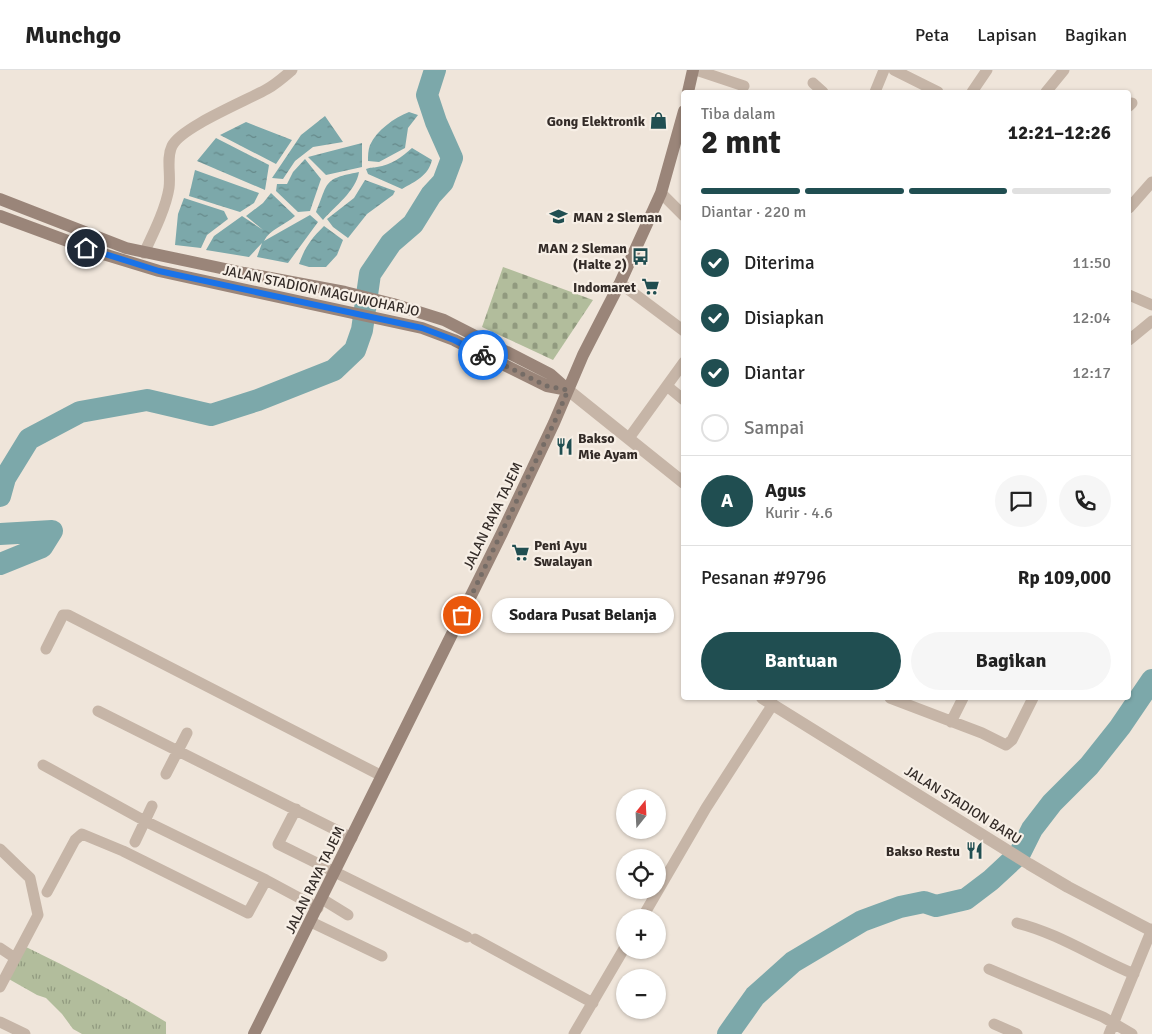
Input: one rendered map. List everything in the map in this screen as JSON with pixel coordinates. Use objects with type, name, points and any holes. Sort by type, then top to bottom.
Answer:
[{"type":"main road","points":[[689,90],[695,70]]},
{"type":"main road","name":"JALAN RAYA TAJEM","points":[[254,1034],[506,525],[554,423],[583,355],[620,283],[661,193],[681,126]]},
{"type":"main road","name":"JALAN STADION MAGUWOHARJO","points":[[0,199],[107,241],[144,253],[345,292],[426,313],[460,327],[550,374],[568,390]]},
{"type":"main road","name":"JALAN STADION MAGUWOHARJO","points":[[0,216],[100,254],[159,271],[422,328],[454,340],[547,386],[568,390]]},
{"type":"main road","points":[[454,340],[460,327]]},
{"type":"street","points":[[144,253],[156,229],[169,189],[169,159],[172,146],[177,139],[202,122],[269,88],[292,70]]},
{"type":"street","points":[[695,70],[744,86]]},
{"type":"street","points":[[976,88],[987,70]]},
{"type":"street","points":[[1048,90],[1064,70]]},
{"type":"street","points":[[876,90],[885,71],[933,90]]},
{"type":"street","points":[[813,84],[820,90]]},
{"type":"street","points":[[1131,206],[1152,182]]},
{"type":"street","points":[[661,193],[681,213]]},
{"type":"street","points":[[620,283],[681,329]]},
{"type":"street","points":[[1131,296],[1152,306]]},
{"type":"street","points":[[1131,338],[1152,321]]},
{"type":"street","points":[[629,438],[681,366]]},
{"type":"street","points":[[667,386],[681,398]]},
{"type":"street","points":[[568,390],[681,481]]},
{"type":"street","points":[[46,649],[63,615],[68,615],[382,776]]},
{"type":"street","points":[[647,909],[706,808],[764,700]]},
{"type":"street","name":"JALAN STADION BARU","points":[[767,700],[1029,864],[1068,887],[1152,930]]},
{"type":"street","points":[[895,700],[982,733],[1003,744],[1009,744],[1032,700]]},
{"type":"street","points":[[951,722],[962,700]]},
{"type":"street","points":[[98,712],[352,838]]},
{"type":"street","points":[[166,774],[187,733]]},
{"type":"street","points":[[43,766],[145,821],[266,880],[348,915]]},
{"type":"street","points":[[135,842],[152,806]]},
{"type":"street","points":[[296,810],[278,844],[471,938],[593,1003]]},
{"type":"street","points":[[48,892],[75,840],[82,834],[248,913],[266,880]]},
{"type":"street","points":[[0,849],[30,878],[38,915],[0,987]]},
{"type":"street","points":[[311,922],[382,956]]},
{"type":"street","points":[[1017,923],[1029,926],[1076,946],[1134,974]]},
{"type":"street","points":[[1111,1028],[1152,930]]},
{"type":"street","points":[[0,948],[16,958]]},
{"type":"street","points":[[574,1034],[618,959]]},
{"type":"street","points":[[989,969],[1103,1017],[1111,1028],[1132,1034]]},
{"type":"street","points":[[0,1022],[24,1034]]},
{"type":"street","points":[[994,1024],[1017,1034]]},
{"type":"green space","points":[[503,267],[593,300],[553,360],[482,327]]},
{"type":"green space","points":[[26,947],[97,983],[166,1022],[166,1034],[82,1034],[73,1029],[62,1014],[46,998],[7,978]]},
{"type":"water","points":[[409,112],[418,115],[408,128],[405,148],[379,162],[368,161],[369,147],[377,134],[392,121]]},
{"type":"water","points":[[325,116],[343,142],[313,147],[295,161],[283,179],[272,178],[301,135]]},
{"type":"water","points":[[246,122],[292,140],[276,164],[220,135]]},
{"type":"water","points":[[216,138],[269,165],[265,190],[197,161]]},
{"type":"water","points":[[362,143],[362,167],[326,175],[308,157]]},
{"type":"water","points":[[412,148],[432,160],[428,170],[421,178],[402,189],[368,174],[366,169],[392,162]]},
{"type":"water","points":[[305,159],[321,179],[310,211],[298,212],[276,191],[277,184],[287,184],[293,172]]},
{"type":"water","points":[[195,170],[259,193],[254,203],[240,212],[189,196]]},
{"type":"water","points":[[359,172],[354,186],[323,220],[316,212],[328,183],[338,177]]},
{"type":"water","points":[[365,180],[395,191],[393,195],[367,214],[348,238],[333,227],[327,219],[354,198]]},
{"type":"water","points":[[271,193],[295,216],[274,230],[264,241],[310,215],[318,222],[288,263],[257,257],[262,243],[249,257],[206,250],[214,236],[242,216],[263,230],[246,216],[263,203]]},
{"type":"water","points":[[184,198],[224,211],[228,219],[207,235],[201,248],[175,245],[178,214]]},
{"type":"water","points":[[324,226],[343,240],[337,255],[326,267],[309,267],[299,264],[309,243]]},
{"type":"waterway","points":[[0,496],[5,478],[29,439],[80,412],[147,400],[211,415],[258,400],[334,370],[355,350],[362,330],[370,274],[391,243],[413,224],[431,195],[443,182],[452,158],[436,122],[427,95],[435,70]]},
{"type":"waterway","points":[[0,534],[52,531],[42,547],[0,564]]},
{"type":"waterway","points":[[728,1034],[755,996],[793,962],[862,921],[900,907],[924,902],[936,906],[966,899],[991,880],[1020,853],[1032,829],[1052,803],[1089,766],[1120,727],[1152,680]]},
{"type":"way so far","points":[[462,615],[568,390],[547,386],[483,355]]},
{"type":"place","name":"Gong Elektronik","points":[[659,121]]},
{"type":"place","name":"MAN 2 Sleman","points":[[559,217]]},
{"type":"place","name":"MAN 2 Sleman (Halte 2)","points":[[641,256]]},
{"type":"place","name":"Indomaret","points":[[650,287]]},
{"type":"place","name":"Bakso Mie Ayam","points":[[564,446]]},
{"type":"place","name":"Peni Ayu Swalayan","points":[[520,553]]},
{"type":"place","name":"Sodara Pusat Belanja","points":[[462,615]]},
{"type":"place","name":"Bakso Restu","points":[[974,851]]},
{"type":"route","points":[[86,248],[100,254],[159,271],[422,328],[454,340],[483,355]]}]
